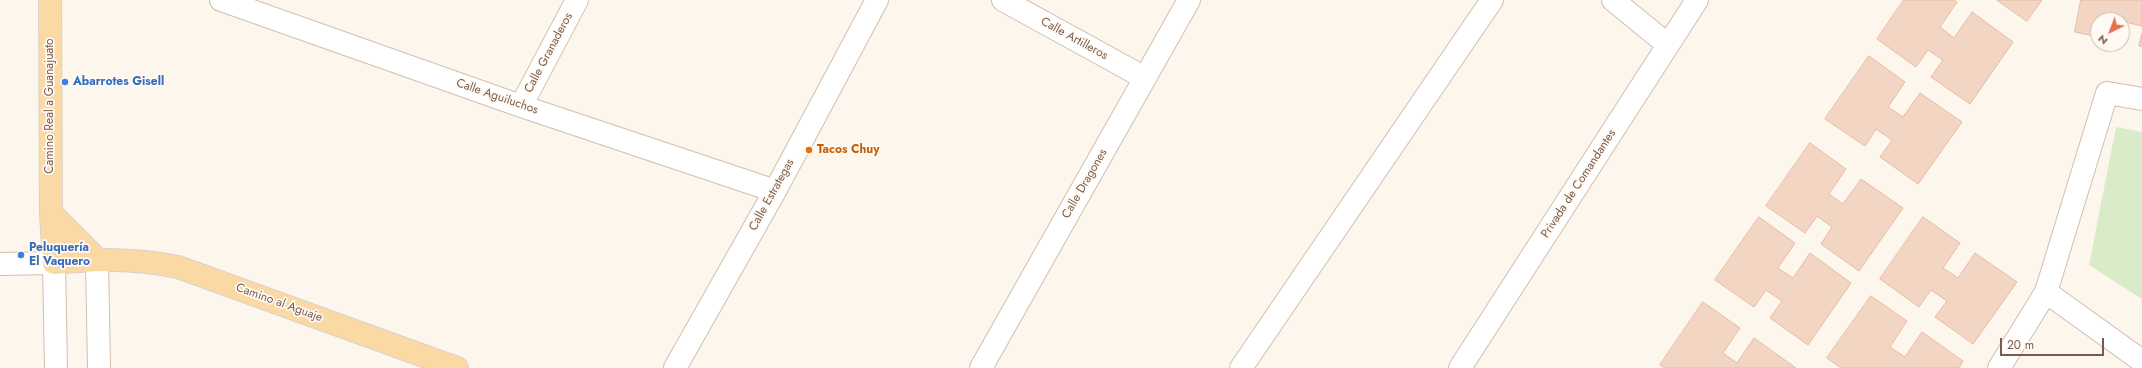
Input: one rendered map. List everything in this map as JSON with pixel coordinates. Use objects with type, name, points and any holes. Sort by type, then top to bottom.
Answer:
[{"type":"main road","name":"Camino Real a Guanajuato","points":[[50,0],[51,213]]},
{"type":"main road","points":[[51,213],[97,259]]},
{"type":"main road","points":[[51,213],[54,263]]},
{"type":"main road","name":"Camino al Aguaje","points":[[54,263],[97,259],[146,260],[178,267],[457,368]]},
{"type":"street","name":"Calle Aguiluchos","points":[[221,0],[521,106],[774,191]]},
{"type":"street","name":"Calle Granaderos","points":[[521,106],[577,0]]},
{"type":"street","name":"Calle Estrategas","points":[[675,368],[774,191],[877,0]]},
{"type":"street","name":"Calle Artilleros","points":[[1003,0],[1145,78]]},
{"type":"street","name":"Calle Dragones","points":[[981,368],[1189,0]]},
{"type":"street","points":[[1241,368],[1492,0]]},
{"type":"street","points":[[1613,0],[1668,45]]},
{"type":"street","name":"Privada de Comandantes","points":[[1460,368],[1697,0]]},
{"type":"street","points":[[1999,368],[2046,292],[2106,93],[2142,99]]},
{"type":"street","points":[[97,259],[99,368]]},
{"type":"street","points":[[0,264],[54,263],[56,368]]},
{"type":"street","points":[[2046,292],[2142,361]]},
{"type":"green space","points":[[2116,127],[2142,132],[2142,299],[2089,265]]},
{"type":"building","points":[[1904,0],[1954,0],[1957,2],[1940,27],[1954,38],[1972,12],[2013,42],[1970,104],[1931,77],[1943,60],[1928,50],[1916,67],[1877,39]]},
{"type":"building","points":[[1997,0],[2042,0],[2027,21]]},
{"type":"building","points":[[2081,0],[2142,0],[2142,26],[2130,23],[2130,12],[2090,12],[2090,35],[2075,32]]},
{"type":"building","points":[[2142,34],[2142,47],[2139,46]]},
{"type":"building","points":[[1869,56],[1905,82],[1888,107],[1903,117],[1920,93],[1962,122],[1918,184],[1880,157],[1892,140],[1876,129],[1865,146],[1825,119]]},
{"type":"building","points":[[1810,143],[1846,169],[1829,194],[1843,204],[1861,179],[1903,208],[1859,271],[1821,244],[1832,227],[1817,216],[1805,233],[1766,206]]},
{"type":"building","points":[[1759,217],[1795,243],[1778,268],[1793,278],[1810,253],[1851,283],[1808,345],[1770,318],[1782,301],[1766,290],[1754,307],[1715,280]]},
{"type":"building","points":[[1923,217],[1960,243],[1943,268],[1958,278],[1975,253],[2017,282],[1973,344],[1935,317],[1947,301],[1931,290],[1919,307],[1880,279]]},
{"type":"building","points":[[1871,296],[1907,321],[1890,347],[1905,357],[1922,332],[1963,361],[1959,368],[1841,368],[1827,358]]},
{"type":"building","points":[[1703,302],[1740,328],[1723,353],[1737,363],[1754,338],[1796,368],[1665,368],[1660,365]]},
{"type":"place","name":"Abarrotes Gisell","points":[[65,82]]},
{"type":"place","name":"Tacos Chuy","points":[[809,150]]},
{"type":"place","name":"Peluquería El Vaquero","points":[[21,255]]}]
